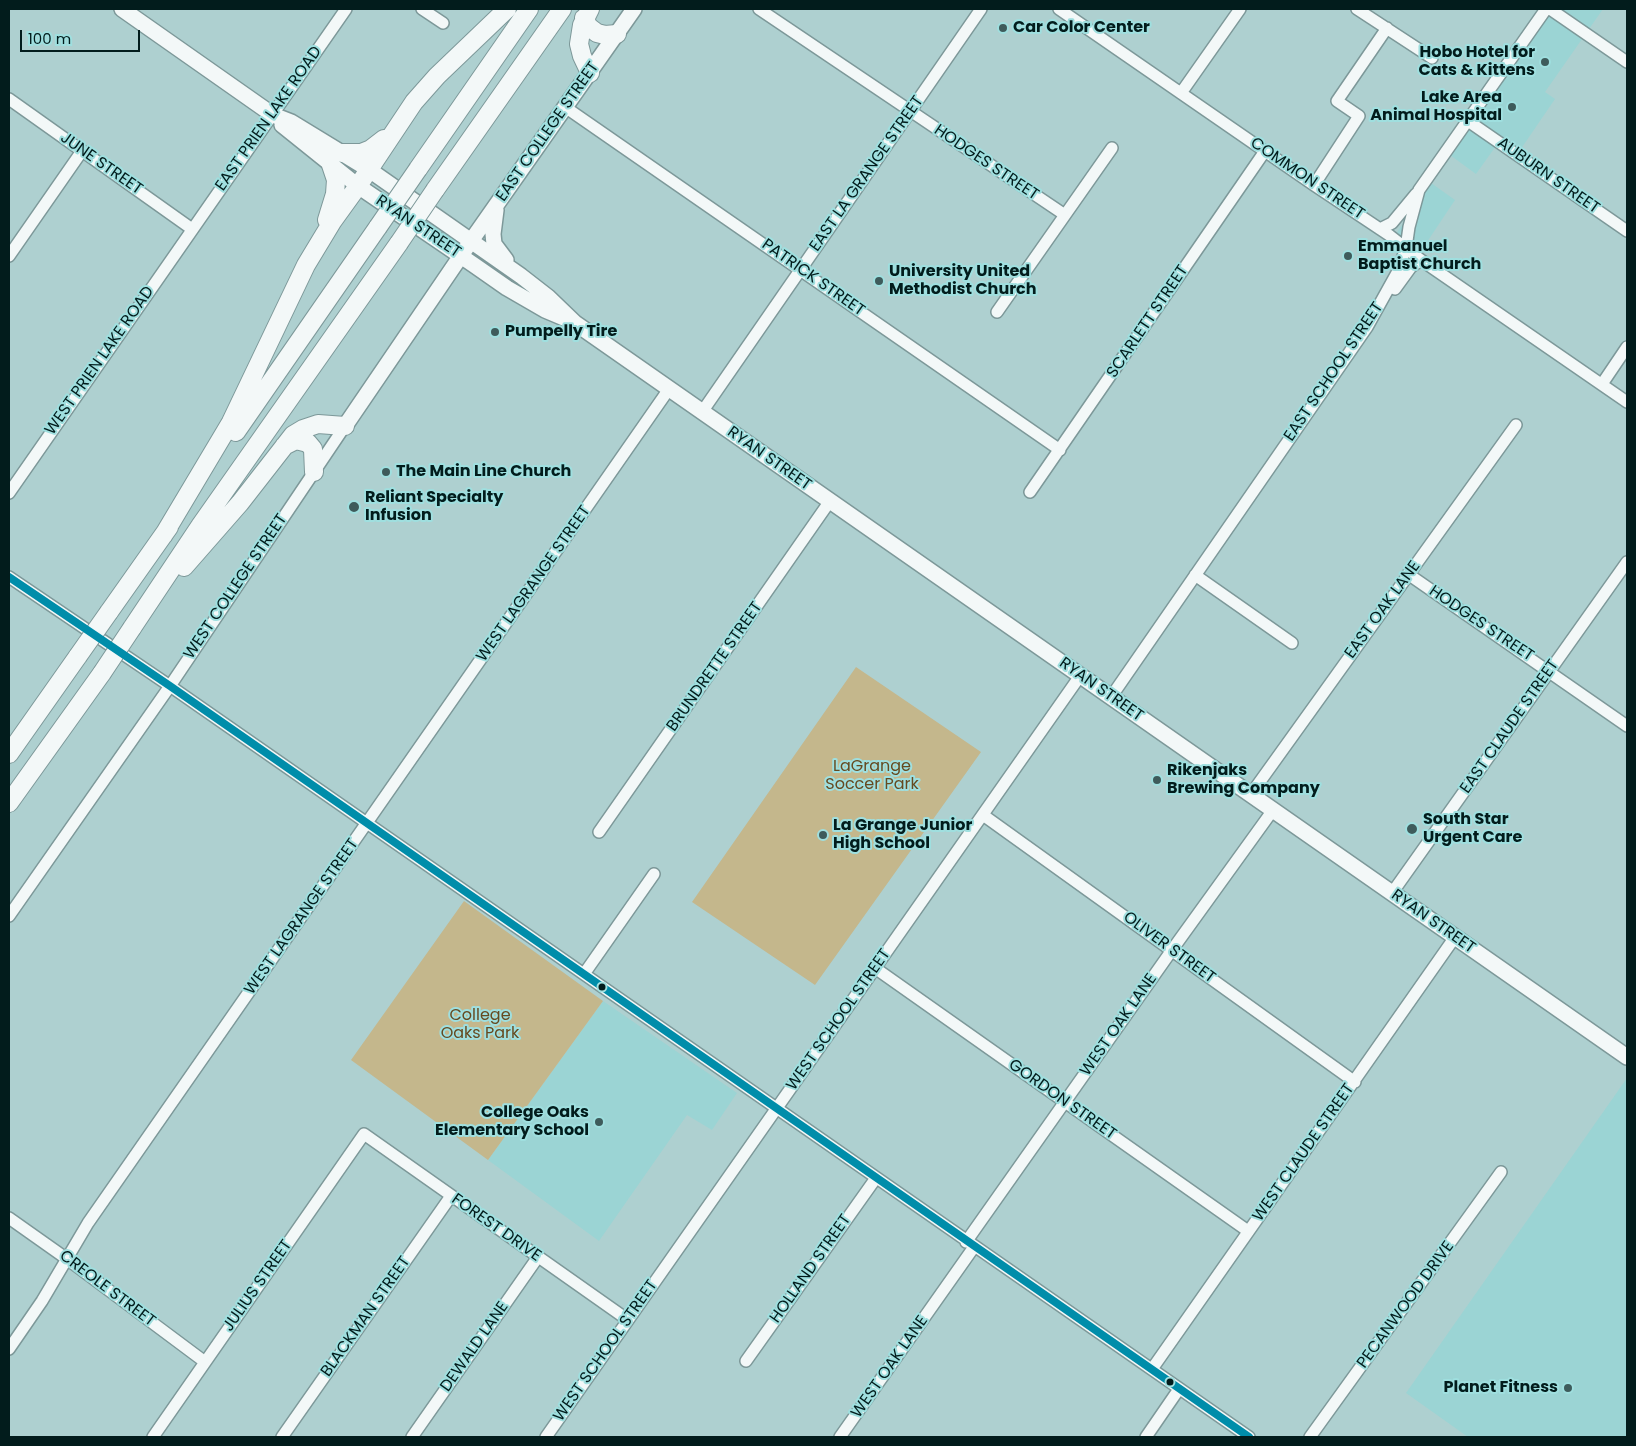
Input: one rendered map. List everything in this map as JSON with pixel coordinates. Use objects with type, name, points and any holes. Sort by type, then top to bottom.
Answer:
[{"type":"highway","points":[[315,249],[414,102],[437,76],[507,9]]},
{"type":"highway","points":[[9,754],[163,536],[529,9]]},
{"type":"highway","points":[[9,803],[144,612],[200,526],[562,9]]},
{"type":"highway","points":[[587,13],[589,27],[597,33],[605,35],[617,34]]},
{"type":"highway","points":[[587,13],[580,34],[579,44],[590,73]]},
{"type":"highway","points":[[163,536],[231,422],[315,249],[335,194],[337,159],[371,149],[382,142],[400,122]]},
{"type":"highway","points":[[144,612],[240,503],[293,435],[318,424],[345,426]]},
{"type":"highway","points":[[284,446],[296,440],[308,443],[313,449],[314,472]]},
{"type":"main road","name":"RYAN STREET","points":[[122,9],[273,115],[291,122],[337,159],[358,186],[507,288],[545,310],[575,323]]},
{"type":"main road","name":"EAST COLLEGE STREET","points":[[461,256],[634,9]]},
{"type":"main road","name":"RYAN STREET","points":[[337,159],[368,170],[471,241],[521,276],[575,323],[1627,1057]]},
{"type":"main road","points":[[498,204],[492,234],[494,244],[521,276]]},
{"type":"main road","name":"WEST COLLEGE STREET","points":[[345,426],[461,256]]},
{"type":"street","name":"EAST PRIEN LAKE ROAD","points":[[192,229],[346,9]]},
{"type":"street","points":[[422,9],[442,22]]},
{"type":"street","name":"HODGES STREET","points":[[759,9],[1065,215]]},
{"type":"street","name":"EAST LA GRANGE STREET","points":[[702,412],[980,9]]},
{"type":"street","name":"COMMON STREET","points":[[1059,9],[1380,229],[1421,260],[1627,402]]},
{"type":"street","points":[[1181,93],[1240,9]]},
{"type":"street","points":[[1357,9],[1432,58]]},
{"type":"street","name":"EAST SCHOOL STREET","points":[[1111,697],[1367,327],[1397,273],[1406,248],[1409,227],[1419,190],[1546,9]]},
{"type":"street","points":[[1550,9],[1627,62]]},
{"type":"street","points":[[1314,185],[1360,116],[1337,101],[1387,28]]},
{"type":"street","name":"JUNE STREET","points":[[9,99],[192,229]]},
{"type":"street","name":"PATRICK STREET","points":[[565,107],[1060,450]]},
{"type":"street","name":"AUBURN STREET","points":[[1468,121],[1627,230]]},
{"type":"street","points":[[997,312],[1112,148]]},
{"type":"street","points":[[9,256],[82,151]]},
{"type":"street","name":"SCARLETT STREET","points":[[1030,492],[1265,151]]},
{"type":"street","points":[[1380,229],[1392,223],[1419,190]]},
{"type":"street","name":"WEST PRIEN LAKE ROAD","points":[[9,493],[192,229]]},
{"type":"street","points":[[1367,327],[1411,267],[1421,260]]},
{"type":"street","points":[[1602,384],[1627,347]]},
{"type":"street","name":"WEST LAGRANGE STREET","points":[[9,1349],[42,1301],[88,1223],[669,389]]},
{"type":"street","name":"EAST OAK LANE","points":[[1251,794],[1516,425]]},
{"type":"street","name":"WEST COLLEGE STREET","points":[[9,916],[170,686],[345,426]]},
{"type":"street","name":"BRUNDRETTE STREET","points":[[599,832],[830,501]]},
{"type":"street","name":"EAST CLAUDE STREET","points":[[1392,893],[1627,562]]},
{"type":"street","name":"HODGES STREET","points":[[1408,574],[1627,726]]},
{"type":"street","points":[[1194,575],[1292,643]]},
{"type":"street","points":[[9,577],[170,686],[1249,1437]]},
{"type":"street","name":"WEST SCHOOL STREET","points":[[546,1437],[1080,676]]},
{"type":"street","name":"WEST OAK LANE","points":[[840,1437],[1065,1102],[1273,810]]},
{"type":"street","name":"OLIVER STREET","points":[[983,815],[1355,1082]]},
{"type":"street","points":[[584,974],[654,874]]},
{"type":"street","name":"WEST CLAUDE STREET","points":[[1152,1369],[1456,937]]},
{"type":"street","name":"GORDON STREET","points":[[875,968],[1248,1232]]},
{"type":"street","name":"FOREST DRIVE","points":[[364,1134],[628,1320]]},
{"type":"street","name":"JULIUS STREET","points":[[152,1437],[364,1134]]},
{"type":"street","name":"PECANWOOD DRIVE","points":[[1310,1437],[1502,1172]]},
{"type":"street","name":"HOLLAND STREET","points":[[746,1361],[876,1178]]},
{"type":"street","name":"BLACKMAN STREET","points":[[282,1437],[451,1196]]},
{"type":"street","name":"CREOLE STREET","points":[[9,1218],[205,1362]]},
{"type":"street","name":"DEWALD LANE","points":[[412,1437],[538,1257]]},
{"type":"street","points":[[1146,1437],[1180,1389]]},
{"type":"shaded area","points":[[1553,9],[1603,9],[1545,92],[1555,99],[1514,159],[1496,146],[1476,174],[1450,155]]},
{"type":"shaded area","points":[[1431,183],[1455,200],[1421,251],[1396,234]]},
{"type":"shaded area","name":"College Oaks Elementary School","points":[[603,1001],[737,1093],[712,1130],[687,1115],[599,1241],[488,1160]]},
{"type":"shaded area","points":[[1627,1078],[1627,1437],[1468,1437],[1406,1393]]},
{"type":"green space","name":"LaGrange Soccer Park","points":[[856,667],[981,752],[815,985],[692,902]]},
{"type":"green space","name":"College Oaks Park","points":[[464,901],[603,1001],[488,1160],[351,1060]]},
{"type":"transit line","points":[[9,577],[170,686],[1249,1437]]},
{"type":"place","name":"Car Color Center","points":[[1003,28]]},
{"type":"place","name":"Hobo Hotel for Cats & Kittens","points":[[1545,62]]},
{"type":"place","name":"Lake Area Animal Hospital","points":[[1512,107]]},
{"type":"place","name":"Emmanuel Baptist Church","points":[[1348,256]]},
{"type":"place","name":"University United Methodist Church","points":[[879,281]]},
{"type":"place","name":"Pumpelly Tire","points":[[495,332]]},
{"type":"place","name":"The Main Line Church","points":[[386,472]]},
{"type":"place","name":"Reliant Specialty Infusion","points":[[354,507]]},
{"type":"place","name":"Rikenjaks Brewing Company","points":[[1157,780]]},
{"type":"place","name":"South Star Urgent Care","points":[[1412,829]]},
{"type":"place","name":"La Grange Junior High School","points":[[823,835]]},
{"type":"place","name":"College Oaks Elementary School","points":[[599,1122]]},
{"type":"place","name":"Planet Fitness","points":[[1568,1388]]}]
